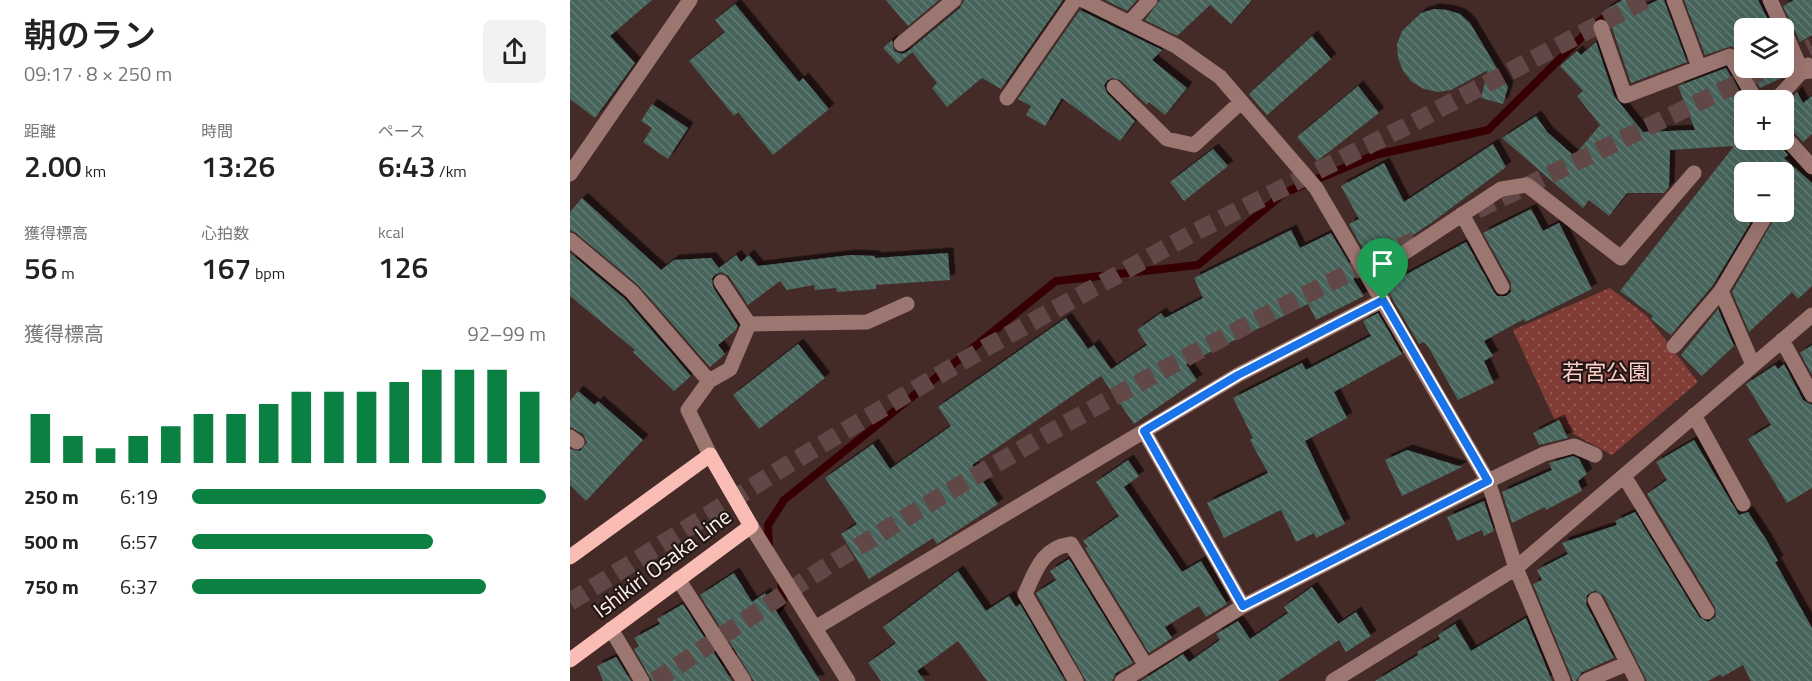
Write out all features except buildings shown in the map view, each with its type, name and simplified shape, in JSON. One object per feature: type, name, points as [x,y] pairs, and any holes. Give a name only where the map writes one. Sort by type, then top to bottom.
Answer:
[{"type":"main road","name":"Ishikiri Osaka Line","points":[[570,660],[751,526],[710,455]]},
{"type":"main road","points":[[570,556],[710,455]]},
{"type":"street","points":[[570,174],[690,0]]},
{"type":"street","points":[[901,44],[954,0]]},
{"type":"street","points":[[1007,98],[1075,0]]},
{"type":"street","points":[[1083,0],[1176,46],[1220,76],[1316,188],[1488,481],[1516,568],[1563,681]]},
{"type":"street","points":[[1129,23],[1150,0]]},
{"type":"street","points":[[1674,0],[1699,67]]},
{"type":"street","points":[[1770,0],[1778,18]]},
{"type":"street","points":[[1601,27],[1625,96],[1730,56],[1750,90]]},
{"type":"street","points":[[1786,90],[1809,68],[1794,46]]},
{"type":"street","points":[[1114,87],[1167,139],[1194,145],[1241,102]]},
{"type":"street","points":[[1794,147],[1812,167]]},
{"type":"street","points":[[1369,276],[1501,189],[1527,185],[1621,258],[1694,173]]},
{"type":"street","points":[[1462,214],[1503,287]]},
{"type":"street","points":[[1674,346],[1722,291],[1762,222]]},
{"type":"street","points":[[570,240],[632,292],[709,381]]},
{"type":"street","points":[[721,282],[749,324]]},
{"type":"street","points":[[1722,291],[1753,365]]},
{"type":"street","points":[[814,628],[1238,375],[1383,300]]},
{"type":"street","points":[[749,324],[867,322],[907,304]]},
{"type":"street","points":[[1333,681],[1516,568],[1812,315]]},
{"type":"street","points":[[710,455],[688,410],[709,381],[730,369],[749,324]]},
{"type":"street","points":[[1782,340],[1812,395]]},
{"type":"street","points":[[1694,415],[1743,504]]},
{"type":"street","points":[[1144,431],[1243,606]]},
{"type":"street","points":[[1122,681],[1243,606],[1544,454],[1574,446],[1595,455]]},
{"type":"street","points":[[1624,476],[1707,612]]},
{"type":"street","points":[[751,526],[848,681]]},
{"type":"street","points":[[1076,681],[1025,594],[1040,563],[1056,546],[1071,544],[1146,666]]},
{"type":"street","points":[[678,579],[744,681]]},
{"type":"street","points":[[1595,600],[1637,681]]},
{"type":"street","points":[[611,630],[642,681]]},
{"type":"street","points":[[1586,681],[1628,663]]},
{"type":"green space","name":"若宮公園","points":[[1610,288],[1647,316],[1698,382],[1612,455],[1557,425],[1513,330]]},
{"type":"waterway","points":[[769,549],[768,525],[784,500],[1056,281],[1198,265],[1284,193],[1375,155],[1488,130],[1590,29],[1627,0]]},
{"type":"waterway","points":[[771,617],[783,603],[781,580]]},
{"type":"waterway","points":[[696,681],[743,645]]},
{"type":"tunnel","points":[[570,602],[792,462],[985,348],[1193,233],[1405,127],[1645,0]]},
{"type":"tunnel","points":[[1794,56],[1812,47]]},
{"type":"tunnel","points":[[1477,210],[1748,78]]},
{"type":"tunnel","points":[[655,681],[837,560],[998,463],[1204,348],[1415,240]]},
{"type":"route","points":[[1383,300],[1488,481],[1243,606],[1144,431],[1238,375],[1383,300]]}]
